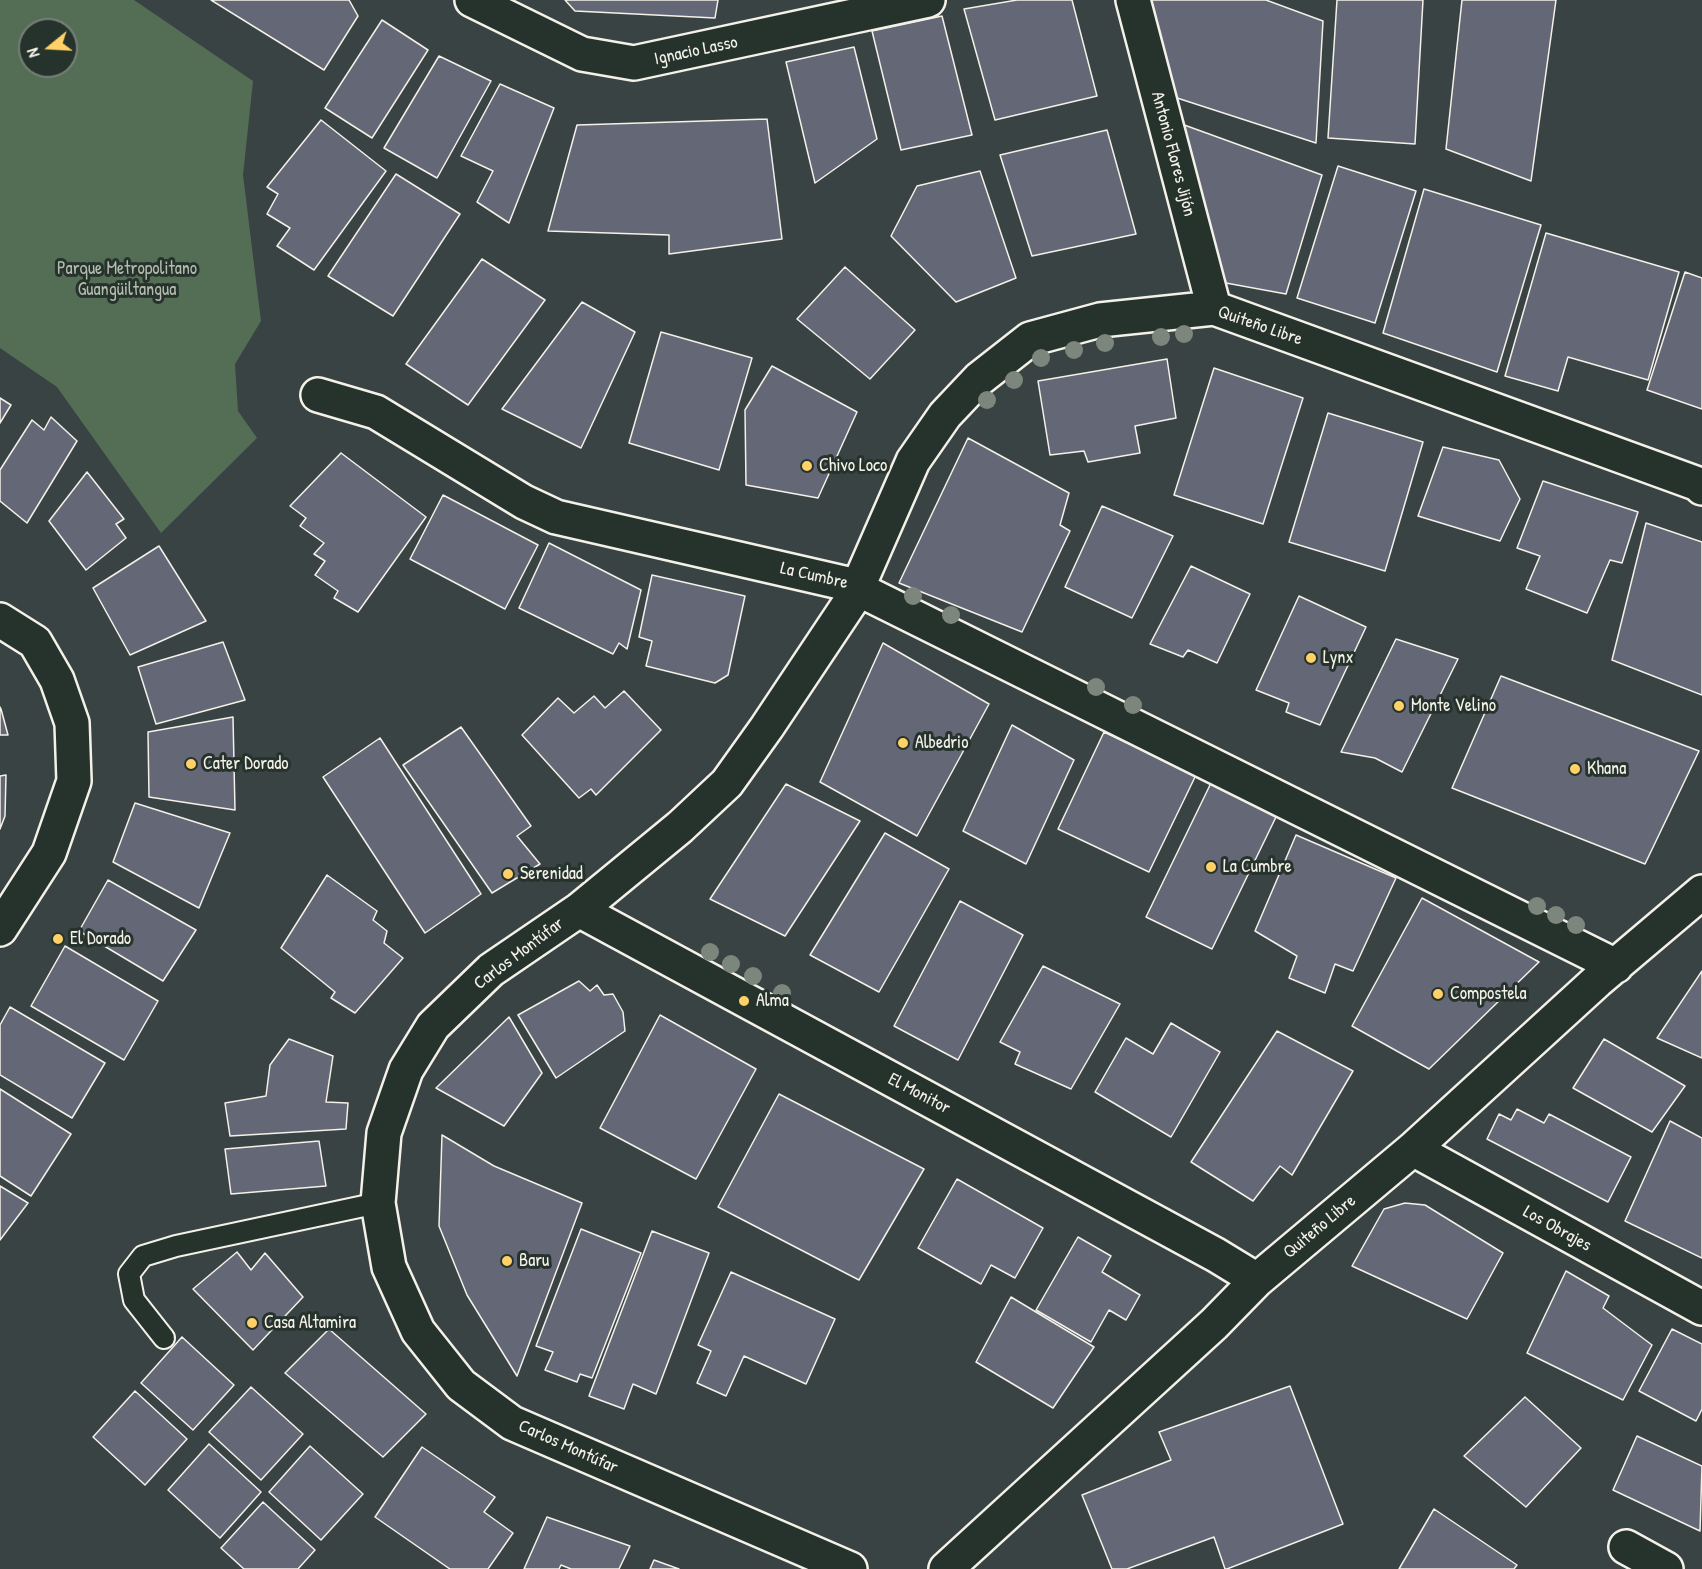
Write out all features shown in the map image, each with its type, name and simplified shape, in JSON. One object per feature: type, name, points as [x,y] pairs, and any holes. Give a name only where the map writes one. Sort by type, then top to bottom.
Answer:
[{"type":"street","name":"Ignacio Lasso","points":[[472,0],[582,54],[634,63],[928,0]]},
{"type":"street","name":"Antonio Flores Jijón","points":[[1133,0],[1214,308]]},
{"type":"street","name":"Quiteño Libre","points":[[857,586],[914,461],[945,415],[979,379],[1030,339],[1100,320],[1214,308],[1698,484],[1702,488]]},
{"type":"street","name":"La Cumbre","points":[[318,395],[376,412],[524,502],[556,517],[857,586],[866,593],[1616,966]]},
{"type":"street","name":"Carlos Montúfar","points":[[850,1569],[512,1424],[461,1385],[417,1330],[389,1267],[378,1203],[384,1133],[406,1070],[434,1026],[491,970],[579,910],[680,827],[727,783],[853,598],[857,586]]},
{"type":"street","points":[[0,620],[34,642],[57,680],[72,723],[74,781],[49,853],[0,929]]},
{"type":"street","name":"Quiteño Libre","points":[[946,1569],[1214,1324],[1257,1280],[1413,1149],[1616,966],[1702,892]]},
{"type":"street","name":"El Monitor","points":[[579,910],[1216,1255],[1257,1280]]},
{"type":"street","name":"Los Obrajes","points":[[1413,1149],[1702,1308]]},
{"type":"street","points":[[1626,1547],[1666,1569]]},
{"type":"lane","points":[[164,1338],[134,1300],[129,1274],[142,1256],[176,1246],[378,1203]]},
{"type":"green space","name":"Parque Metropolitano Guangüiltangua","points":[[0,0],[134,0],[253,81],[243,175],[261,321],[235,364],[238,411],[257,438],[161,533],[57,387],[0,348]]},
{"type":"building","points":[[211,0],[349,0],[358,16],[324,70]]},
{"type":"building","points":[[565,0],[718,0],[715,18],[575,11]]},
{"type":"building","points":[[1017,0],[1072,0],[1097,96],[995,120],[964,9]]},
{"type":"building","points":[[1144,0],[1266,0],[1323,21],[1316,143],[1174,97]]},
{"type":"building","points":[[1337,0],[1423,0],[1415,144],[1328,138]]},
{"type":"building","points":[[1462,0],[1556,0],[1531,181],[1446,149]]},
{"type":"building","points":[[942,16],[972,135],[901,150],[872,31]]},
{"type":"building","points":[[382,20],[428,50],[372,138],[325,108]]},
{"type":"building","points":[[854,47],[877,139],[815,183],[786,62]]},
{"type":"building","points":[[439,56],[491,81],[437,178],[384,148]]},
{"type":"building","points":[[500,84],[554,108],[509,223],[477,202],[493,171],[461,156]]},
{"type":"building","points":[[767,119],[782,239],[669,254],[669,235],[548,231],[577,125]]},
{"type":"building","points":[[321,120],[386,171],[314,270],[277,246],[290,228],[267,214],[278,194],[267,187]]},
{"type":"building","points":[[1176,122],[1322,175],[1286,294],[1215,281]]},
{"type":"building","points":[[1107,130],[1136,234],[1032,256],[1000,155]]},
{"type":"building","points":[[1338,166],[1416,191],[1375,323],[1297,298]]},
{"type":"building","points":[[980,171],[1016,278],[956,302],[891,236],[917,186]]},
{"type":"building","points":[[396,174],[460,214],[393,316],[328,276]]},
{"type":"building","points":[[1424,189],[1541,225],[1497,372],[1383,333]]},
{"type":"building","points":[[1546,233],[1679,272],[1648,380],[1568,357],[1558,391],[1505,376]]},
{"type":"building","points":[[482,259],[545,300],[468,405],[406,364]]},
{"type":"building","points":[[845,267],[915,330],[870,379],[797,319]]},
{"type":"building","points":[[1685,272],[1702,278],[1702,409],[1647,390]]},
{"type":"building","points":[[582,302],[635,332],[581,448],[502,409]]},
{"type":"building","points":[[661,332],[752,358],[719,470],[629,443]]},
{"type":"building","points":[[1167,359],[1176,418],[1135,426],[1140,453],[1088,462],[1084,451],[1050,455],[1038,381]]},
{"type":"building","points":[[772,366],[857,412],[818,498],[746,485],[745,410]]},
{"type":"building","points":[[1214,368],[1303,398],[1263,524],[1174,495]]},
{"type":"building","points":[[0,398],[11,405],[0,423]]},
{"type":"building","points":[[1328,413],[1423,442],[1385,571],[1289,542]]},
{"type":"building","points":[[51,417],[77,441],[27,523],[0,501],[0,470],[32,420],[44,430]]},
{"type":"building","points":[[968,438],[1069,493],[1060,525],[1070,531],[1022,632],[899,583]]},
{"type":"building","points":[[1443,447],[1499,460],[1520,499],[1500,541],[1418,516]]},
{"type":"building","points":[[341,453],[426,517],[358,612],[334,598],[338,591],[315,575],[325,561],[314,554],[324,543],[300,526],[306,518],[290,506]]},
{"type":"building","points":[[87,472],[124,519],[116,524],[126,538],[86,570],[49,521]]},
{"type":"building","points":[[1543,481],[1638,512],[1622,563],[1610,560],[1587,613],[1526,589],[1540,556],[1517,548]]},
{"type":"building","points":[[443,495],[538,545],[505,609],[410,559]]},
{"type":"building","points":[[1102,506],[1173,536],[1132,618],[1065,587]]},
{"type":"building","points":[[1646,523],[1702,542],[1702,695],[1612,660]]},
{"type":"building","points":[[549,543],[641,590],[627,649],[619,643],[613,654],[519,608]]},
{"type":"building","points":[[159,546],[206,621],[130,655],[93,588]]},
{"type":"building","points":[[1191,566],[1250,594],[1217,663],[1188,650],[1183,657],[1150,644]]},
{"type":"building","points":[[652,575],[745,596],[728,675],[715,683],[646,666],[652,641],[639,637]]},
{"type":"building","name":"Lynx","points":[[1299,596],[1366,627],[1320,725],[1286,712],[1289,703],[1256,690]]},
{"type":"building","name":"Monte Velino","points":[[1396,639],[1458,659],[1402,772],[1375,758],[1341,752]]},
{"type":"building","points":[[223,642],[245,700],[156,724],[138,667]]},
{"type":"building","name":"Albedrio","points":[[883,643],[989,704],[917,836],[820,782]]},
{"type":"building","name":"Khana","points":[[1501,676],[1699,751],[1645,864],[1452,788]]},
{"type":"building","points":[[624,691],[661,730],[596,795],[591,789],[579,798],[522,735],[558,698],[574,713],[594,696],[605,708]]},
{"type":"building","points":[[0,707],[1,709],[8,735],[0,735]]},
{"type":"building","name":"Cater Dorado","points":[[233,717],[235,810],[149,797],[148,732]]},
{"type":"building","points":[[1012,725],[1074,760],[1026,864],[963,831]]},
{"type":"building","points":[[461,727],[531,826],[517,836],[540,864],[492,893],[403,765]]},
{"type":"building","points":[[1104,732],[1196,775],[1149,872],[1058,829]]},
{"type":"building","points":[[380,738],[481,894],[425,933],[323,777]]},
{"type":"building","points":[[6,775],[5,816],[0,829],[0,776]]},
{"type":"building","name":"La Cumbre","points":[[1211,783],[1276,817],[1212,949],[1146,917]]},
{"type":"building","points":[[786,784],[860,821],[785,936],[710,899]]},
{"type":"building","points":[[135,803],[230,833],[199,908],[113,862]]},
{"type":"building","points":[[885,833],[949,869],[879,992],[810,955]]},
{"type":"building","points":[[1296,835],[1396,878],[1353,971],[1335,964],[1325,993],[1289,978],[1297,956],[1255,931]]},
{"type":"building","points":[[327,875],[377,911],[373,920],[387,931],[384,943],[403,958],[355,1013],[331,998],[335,992],[281,948]]},
{"type":"building","points":[[108,880],[196,930],[163,981],[79,931]]},
{"type":"building","name":"Compostela","points":[[1422,898],[1539,962],[1429,1069],[1352,1026]]},
{"type":"building","points":[[960,901],[1023,935],[958,1060],[894,1026]]},
{"type":"building","points":[[65,946],[158,1001],[124,1060],[31,1006]]},
{"type":"building","points":[[1043,966],[1120,1004],[1071,1089],[1015,1064],[1020,1052],[1000,1042]]},
{"type":"building","points":[[1702,971],[1702,1058],[1657,1038]]},
{"type":"building","points":[[579,981],[590,991],[597,985],[604,995],[613,994],[623,1012],[625,1031],[556,1078],[518,1015]]},
{"type":"building","points":[[10,1007],[105,1063],[72,1118],[0,1075],[0,1025]]},
{"type":"building","points":[[660,1015],[756,1069],[696,1179],[600,1128]]},
{"type":"building","points":[[509,1017],[542,1073],[504,1126],[436,1088]]},
{"type":"building","points":[[1171,1023],[1220,1052],[1171,1137],[1095,1092],[1126,1038],[1153,1054]]},
{"type":"building","points":[[1277,1031],[1353,1071],[1292,1175],[1280,1166],[1253,1201],[1191,1162]]},
{"type":"building","points":[[289,1039],[333,1056],[326,1102],[348,1103],[346,1129],[230,1136],[225,1103],[266,1096],[270,1065]]},
{"type":"building","points":[[1604,1039],[1685,1086],[1652,1132],[1573,1088]]},
{"type":"building","points":[[0,1089],[71,1134],[31,1196],[0,1176]]},
{"type":"building","points":[[779,1094],[924,1169],[859,1280],[718,1207]]},
{"type":"building","points":[[1517,1109],[1544,1123],[1549,1114],[1631,1157],[1608,1202],[1487,1139],[1499,1114],[1511,1120]]},
{"type":"building","points":[[1670,1121],[1702,1138],[1702,1258],[1625,1221]]},
{"type":"building","name":"Baru","points":[[442,1135],[494,1166],[582,1203],[517,1376],[467,1295],[439,1226]]},
{"type":"building","points":[[319,1141],[326,1186],[231,1194],[225,1149]]},
{"type":"building","points":[[957,1179],[1043,1228],[1015,1278],[991,1265],[981,1284],[918,1248]]},
{"type":"building","points":[[0,1186],[28,1203],[0,1240]]},
{"type":"building","points":[[1405,1203],[1425,1205],[1503,1253],[1467,1319],[1352,1266],[1384,1209]]},
{"type":"building","points":[[581,1229],[641,1253],[592,1378],[580,1374],[577,1382],[545,1370],[553,1352],[536,1346]]},
{"type":"building","points":[[652,1231],[709,1253],[656,1394],[633,1384],[624,1409],[589,1396]]},
{"type":"building","points":[[1078,1237],[1111,1256],[1102,1272],[1140,1295],[1126,1320],[1109,1310],[1091,1342],[1036,1310]]},
{"type":"building","name":"Casa Altamira","points":[[237,1252],[251,1270],[265,1253],[303,1297],[253,1350],[193,1289]]},
{"type":"building","points":[[1566,1271],[1609,1296],[1603,1308],[1652,1345],[1623,1400],[1527,1353]]},
{"type":"building","points":[[731,1272],[835,1319],[806,1384],[744,1356],[726,1396],[697,1383],[711,1351],[698,1345]]},
{"type":"building","points":[[1011,1297],[1094,1347],[1053,1408],[976,1362]]},
{"type":"building","points":[[329,1329],[426,1414],[383,1457],[285,1373]]},
{"type":"building","points":[[1672,1329],[1702,1344],[1702,1409],[1696,1421],[1639,1391]]},
{"type":"building","points":[[182,1337],[234,1385],[193,1430],[141,1383]]},
{"type":"building","points":[[1290,1386],[1343,1524],[1227,1569],[1225,1569],[1214,1537],[1127,1569],[1112,1569],[1082,1495],[1171,1460],[1159,1432]]},
{"type":"building","points":[[251,1387],[303,1434],[261,1480],[209,1432]]},
{"type":"building","points":[[135,1391],[187,1439],[145,1485],[93,1437]]},
{"type":"building","points":[[1525,1397],[1581,1448],[1526,1507],[1464,1456]]},
{"type":"building","points":[[1637,1436],[1702,1466],[1700,1531],[1613,1490]]},
{"type":"building","points":[[209,1444],[261,1492],[220,1538],[168,1490]]},
{"type":"building","points":[[310,1446],[363,1494],[321,1540],[269,1492]]},
{"type":"building","points":[[422,1447],[495,1497],[484,1512],[513,1533],[488,1569],[450,1569],[375,1517]]},
{"type":"building","points":[[263,1502],[315,1550],[298,1569],[244,1569],[221,1548]]},
{"type":"building","points":[[1434,1509],[1517,1565],[1514,1569],[1399,1569]]},
{"type":"building","points":[[547,1517],[630,1546],[619,1569],[571,1569],[561,1565],[559,1569],[524,1569]]},
{"type":"building","points":[[654,1560],[679,1569],[650,1569]]},
{"type":"place","name":"Chivo Loco","points":[[807,466]]},
{"type":"place","name":"Lynx","points":[[1311,658]]},
{"type":"place","name":"Monte Velino","points":[[1399,706]]},
{"type":"place","name":"Albedrio","points":[[903,743]]},
{"type":"place","name":"Cater Dorado","points":[[191,764]]},
{"type":"place","name":"Khana","points":[[1575,769]]},
{"type":"place","name":"La Cumbre","points":[[1211,867]]},
{"type":"place","name":"Serenidad","points":[[508,874]]},
{"type":"place","name":"El Dorado","points":[[58,939]]},
{"type":"place","name":"Compostela","points":[[1438,994]]},
{"type":"place","name":"Alma","points":[[744,1001]]},
{"type":"place","name":"Baru","points":[[507,1261]]},
{"type":"place","name":"Casa Altamira","points":[[252,1323]]}]
